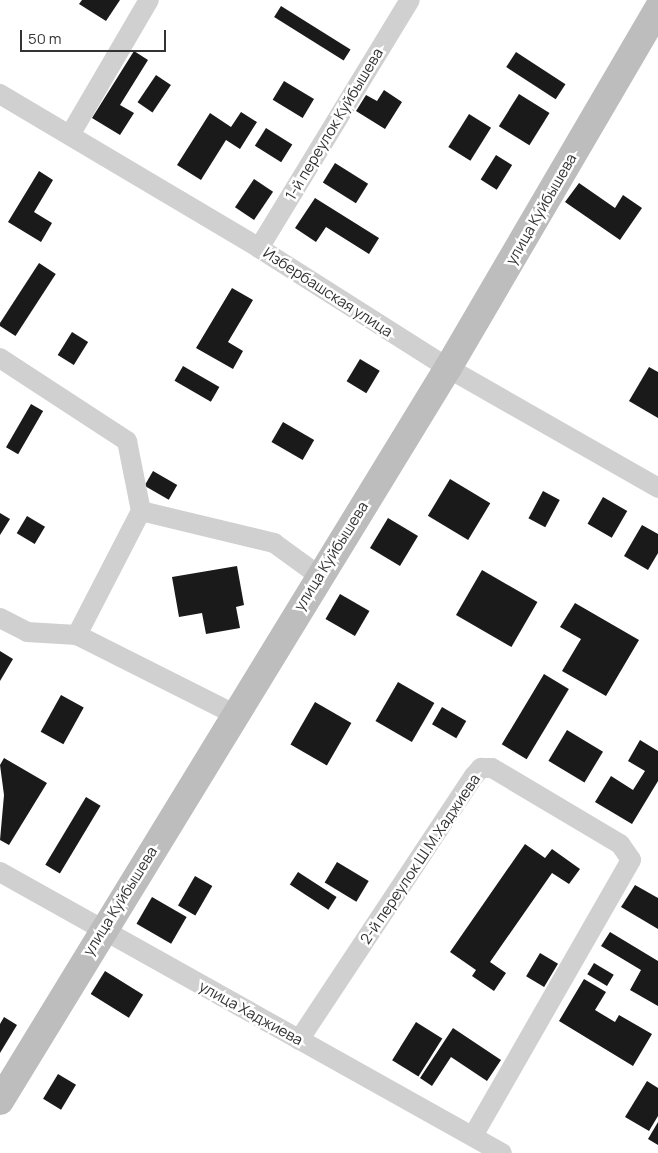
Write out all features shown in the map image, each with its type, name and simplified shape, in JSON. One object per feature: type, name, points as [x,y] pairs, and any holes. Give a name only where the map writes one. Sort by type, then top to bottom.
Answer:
[{"type":"street","points":[[70,135],[149,0]]},
{"type":"street","name":"1-й переулок Куйбышева","points":[[259,248],[410,0]]},
{"type":"street","name":"улица Куйбышева","points":[[0,1101],[102,929],[236,715],[318,575],[448,368],[658,8]]},
{"type":"street","name":"Избербашская улица","points":[[0,94],[259,248],[448,368],[658,488]]},
{"type":"street","points":[[0,358],[127,441],[141,511],[77,635]]},
{"type":"street","points":[[141,511],[274,543],[318,575]]},
{"type":"street","points":[[0,618],[27,632],[77,635],[236,715]]},
{"type":"street","name":"2-й переулок Ш.М.Хаджиева","points":[[299,1040],[474,776],[482,768],[492,768],[620,844],[631,860],[473,1136]]},
{"type":"street","name":"улица Хаджиева","points":[[0,872],[502,1153]]},
{"type":"building","points":[[82,0],[120,0],[106,21],[79,4]]},
{"type":"building","points":[[281,6],[351,49],[344,60],[274,17]]},
{"type":"building","points":[[134,51],[148,60],[120,105],[134,113],[120,135],[92,118]]},
{"type":"building","points":[[516,52],[565,84],[556,99],[506,67]]},
{"type":"building","points":[[156,75],[171,85],[152,112],[138,102]]},
{"type":"building","points":[[284,81],[314,99],[303,118],[273,100]]},
{"type":"building","points":[[384,90],[402,102],[385,129],[356,111],[366,95],[377,101]]},
{"type":"building","points":[[519,94],[550,113],[529,145],[499,126]]},
{"type":"building","points":[[241,112],[257,122],[240,149],[226,140],[201,180],[177,165],[210,113],[231,127]]},
{"type":"building","points":[[469,114],[491,128],[470,161],[448,147]]},
{"type":"building","points":[[266,128],[292,144],[281,162],[255,146]]},
{"type":"building","points":[[496,155],[512,165],[497,190],[481,180]]},
{"type":"building","points":[[335,163],[368,184],[356,203],[323,183]]},
{"type":"building","points":[[39,171],[53,180],[34,212],[52,223],[41,242],[8,222]]},
{"type":"building","points":[[254,179],[273,192],[254,220],[235,207]]},
{"type":"building","points":[[579,183],[615,208],[623,195],[642,208],[620,240],[565,202]]},
{"type":"building","points":[[315,198],[379,238],[369,254],[326,227],[316,242],[295,228]]},
{"type":"building","points":[[39,263],[56,274],[15,336],[0,326],[0,323]]},
{"type":"building","points":[[232,288],[253,300],[228,342],[243,351],[233,369],[196,348]]},
{"type":"building","points":[[72,332],[88,342],[74,365],[58,355]]},
{"type":"building","points":[[360,359],[380,371],[366,393],[347,381]]},
{"type":"building","points":[[183,366],[219,387],[211,402],[174,381]]},
{"type":"building","points":[[649,367],[658,372],[658,418],[629,401]]},
{"type":"building","points":[[31,404],[43,411],[18,454],[6,447]]},
{"type":"building","points":[[283,422],[314,440],[303,460],[272,442]]},
{"type":"building","points":[[153,471],[177,485],[169,500],[144,486]]},
{"type":"building","points":[[450,479],[490,503],[468,540],[428,516]]},
{"type":"building","points":[[543,491],[560,500],[545,527],[528,518]]},
{"type":"building","points":[[603,497],[627,511],[612,538],[588,524]]},
{"type":"building","points":[[0,513],[10,519],[0,535]]},
{"type":"building","points":[[27,516],[45,527],[35,544],[17,533]]},
{"type":"building","points":[[388,518],[418,536],[400,566],[370,548]]},
{"type":"building","points":[[642,525],[658,534],[658,553],[648,570],[624,556]]},
{"type":"building","points":[[237,566],[244,605],[236,607],[240,628],[206,634],[202,613],[179,617],[172,577]]},
{"type":"building","points":[[482,570],[537,602],[511,647],[456,615]]},
{"type":"building","points":[[340,594],[369,611],[355,636],[326,619]]},
{"type":"building","points":[[575,603],[639,640],[606,696],[562,671],[581,639],[560,627]]},
{"type":"building","points":[[0,651],[13,659],[0,681]]},
{"type":"building","points":[[544,674],[569,689],[527,759],[502,744]]},
{"type":"building","points":[[398,682],[434,703],[412,742],[376,721]]},
{"type":"building","points":[[61,695],[84,708],[63,744],[41,732]]},
{"type":"building","points":[[315,702],[351,723],[327,765],[290,744]]},
{"type":"building","points":[[442,707],[466,721],[456,738],[432,724]]},
{"type":"building","points":[[567,730],[603,752],[584,782],[548,761]]},
{"type":"building","points":[[640,740],[658,751],[658,781],[632,824],[595,802],[611,776],[633,790],[645,771],[628,761]]},
{"type":"building","points":[[4,758],[47,783],[9,845],[0,840],[4,795],[0,765]]},
{"type":"building","points":[[86,797],[101,806],[60,873],[45,865]]},
{"type":"building","points":[[525,844],[545,858],[552,849],[580,869],[569,884],[552,873],[490,962],[506,973],[494,991],[472,976],[476,970],[450,952]]},
{"type":"building","points":[[337,862],[369,881],[356,902],[325,883]]},
{"type":"building","points":[[298,872],[337,897],[328,910],[290,885]]},
{"type":"building","points":[[195,876],[212,886],[195,915],[178,905]]},
{"type":"building","points":[[635,885],[658,898],[658,929],[621,907]]},
{"type":"building","points":[[152,897],[187,917],[171,944],[136,924]]},
{"type":"building","points":[[610,932],[658,961],[658,1006],[630,990],[641,970],[601,946]]},
{"type":"building","points":[[540,953],[558,964],[544,987],[526,976]]},
{"type":"building","points":[[594,963],[614,975],[607,986],[587,974]]},
{"type":"building","points":[[105,971],[143,995],[129,1018],[91,994]]},
{"type":"building","points":[[584,979],[606,992],[595,1010],[615,1022],[619,1015],[652,1034],[633,1066],[559,1021]]},
{"type":"building","points":[[4,1017],[17,1025],[0,1053],[0,1024]]},
{"type":"building","points":[[416,1022],[442,1038],[418,1077],[392,1060]]},
{"type":"building","points":[[453,1028],[501,1060],[487,1081],[451,1057],[432,1086],[420,1078]]},
{"type":"building","points":[[58,1074],[76,1085],[61,1110],[43,1099]]},
{"type":"building","points":[[647,1081],[658,1088],[658,1116],[649,1131],[625,1117]]},
{"type":"building","points":[[658,1122],[658,1145],[648,1139]]}]
